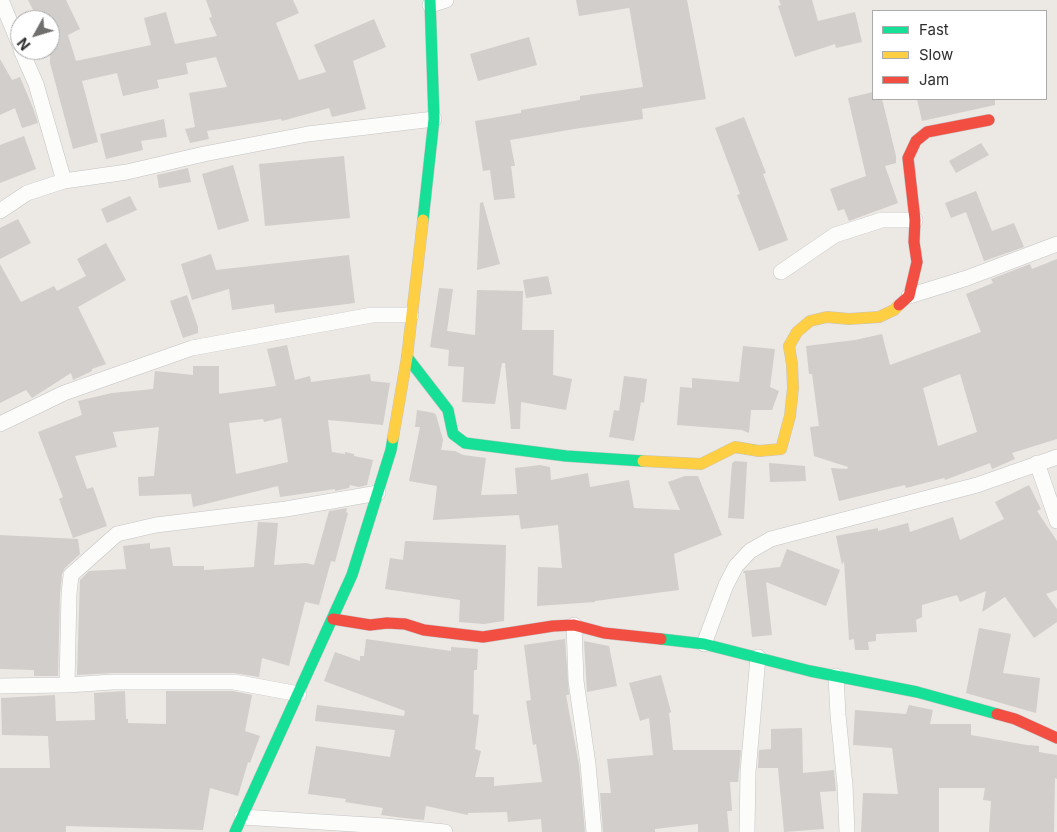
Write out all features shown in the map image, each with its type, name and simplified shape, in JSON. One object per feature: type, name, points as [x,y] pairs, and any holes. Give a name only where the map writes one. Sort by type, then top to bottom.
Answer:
[{"type":"street","points":[[1,0],[10,22]]},
{"type":"street","points":[[235,832],[352,575],[390,450],[407,357],[434,119],[430,3],[446,0]]},
{"type":"street","points":[[26,60],[36,84],[64,181]]},
{"type":"street","points":[[0,211],[27,193],[64,181],[127,172],[204,154],[308,134],[434,119]]},
{"type":"street","points":[[909,296],[917,262],[914,242],[915,220],[908,158],[916,141],[927,132],[989,120]]},
{"type":"street","points":[[781,272],[835,235],[882,220],[915,220]]},
{"type":"street","points":[[407,357],[448,410],[453,434],[464,444],[566,456],[701,464],[735,448],[758,451],[781,449],[790,416],[793,388],[789,346],[797,332],[810,322],[827,317],[849,319],[879,316],[894,310],[909,296],[967,278],[1057,244]]},
{"type":"street","points":[[0,424],[64,393],[192,348],[372,314],[411,315]]},
{"type":"street","points":[[704,644],[726,585],[736,566],[750,551],[772,539],[796,531],[977,485],[1057,457]]},
{"type":"street","points":[[1037,463],[1057,522]]},
{"type":"street","points":[[67,685],[68,594],[71,575],[117,534],[156,525],[286,509],[378,493]]},
{"type":"street","points":[[333,618],[370,625],[387,623],[405,624],[424,630],[484,637],[553,626],[574,625],[604,633],[704,644],[810,671],[916,692],[1016,719],[1054,733]]},
{"type":"street","points":[[574,625],[576,681],[588,764],[594,832]]},
{"type":"street","points":[[747,832],[748,772],[758,657]]},
{"type":"street","points":[[836,676],[847,832]]},
{"type":"street","points":[[0,686],[113,682],[234,682],[299,694]]},
{"type":"street","points":[[242,816],[445,832]]},
{"type":"building","points":[[28,0],[66,0],[80,29],[68,35],[76,61],[151,45],[144,18],[166,12],[175,44],[217,36],[209,18],[212,17],[206,0],[293,0],[299,13],[276,23],[299,80],[326,72],[314,45],[374,19],[386,47],[353,61],[366,109],[332,117],[329,108],[282,121],[281,119],[207,131],[209,139],[190,143],[185,129],[195,127],[189,93],[227,87],[216,57],[186,63],[188,74],[157,80],[159,88],[123,96],[117,73],[82,81],[98,142],[73,149],[50,63],[50,60],[60,60],[60,10],[33,10]]},
{"type":"building","points":[[576,0],[687,0],[706,99],[642,109],[643,119],[510,140],[515,166],[511,166],[515,198],[494,200],[490,170],[483,171],[475,121],[521,113],[521,110],[580,100],[580,96],[643,87],[629,6],[629,8],[579,16]]},
{"type":"building","points":[[779,0],[812,0],[818,21],[855,12],[862,42],[836,48],[835,44],[795,57],[778,6],[781,5]]},
{"type":"building","points":[[529,37],[537,65],[478,81],[470,54]]},
{"type":"building","points":[[0,59],[12,80],[20,77],[38,123],[22,128],[15,108],[0,115]]},
{"type":"building","points":[[872,92],[872,100],[882,100],[896,156],[896,163],[885,166],[898,203],[849,221],[844,209],[838,211],[830,189],[866,176],[848,98]]},
{"type":"building","points":[[917,100],[995,100],[995,105],[922,121]]},
{"type":"building","points":[[744,117],[766,173],[763,174],[788,240],[759,251],[737,195],[740,194],[715,128]]},
{"type":"building","points":[[164,119],[167,137],[141,141],[143,150],[106,159],[100,134]]},
{"type":"building","points":[[24,136],[36,169],[0,183],[0,145]]},
{"type":"building","points":[[981,143],[989,155],[956,173],[949,161]]},
{"type":"building","points":[[344,156],[350,218],[265,226],[259,164]]},
{"type":"building","points":[[233,165],[249,221],[218,230],[202,174]]},
{"type":"building","points":[[188,168],[191,182],[159,188],[157,175]]},
{"type":"building","points":[[976,191],[992,231],[1014,223],[1024,247],[984,261],[966,212],[951,218],[945,203]]},
{"type":"building","points":[[130,196],[137,210],[107,223],[101,209]]},
{"type":"building","points":[[483,202],[500,264],[477,270],[480,203]]},
{"type":"building","points":[[18,219],[31,243],[0,259],[0,228]]},
{"type":"building","points":[[106,243],[126,280],[78,307],[106,364],[92,369],[92,371],[73,380],[71,373],[32,398],[26,390],[0,403],[0,264],[21,302],[54,286],[57,291],[86,276],[77,259]]},
{"type":"building","points":[[211,254],[216,270],[349,255],[355,303],[275,313],[274,304],[232,310],[229,289],[192,300],[181,264]]},
{"type":"building","points":[[1057,259],[1057,439],[1012,453],[1015,459],[992,469],[990,463],[945,480],[944,478],[906,488],[905,485],[839,501],[831,468],[847,469],[848,467],[814,456],[810,427],[819,426],[812,374],[809,374],[806,346],[855,340],[882,334],[890,365],[981,332],[966,294],[993,283],[991,279],[1030,264],[1032,269]],"holes":[[[960,374],[977,432],[938,446],[923,388]]]},
{"type":"building","points":[[548,276],[552,294],[526,298],[523,280]]},
{"type":"building","points":[[439,288],[453,289],[447,331],[475,335],[477,290],[523,291],[522,330],[554,330],[553,375],[572,379],[566,410],[521,402],[520,429],[511,429],[505,363],[502,363],[495,404],[462,402],[464,367],[448,366],[449,350],[430,347]]},
{"type":"building","points":[[187,295],[198,327],[198,333],[183,338],[170,301]]},
{"type":"building","points":[[287,345],[295,380],[310,376],[311,382],[370,374],[371,381],[390,383],[383,425],[328,420],[332,452],[345,454],[345,452],[373,460],[367,485],[359,487],[350,485],[349,488],[335,491],[335,489],[280,497],[278,486],[193,507],[191,494],[139,496],[138,477],[154,476],[159,427],[113,432],[117,447],[75,456],[87,489],[93,487],[107,526],[73,538],[59,499],[63,497],[38,432],[82,415],[78,401],[112,393],[153,389],[155,371],[193,375],[193,366],[219,366],[219,394],[276,386],[267,349]],"holes":[[[281,418],[288,462],[236,474],[229,423],[263,419],[264,422]]]},
{"type":"building","points":[[743,346],[775,349],[770,387],[779,391],[772,410],[751,410],[749,433],[742,430],[677,425],[680,387],[692,388],[692,378],[739,382]]},
{"type":"building","points":[[624,376],[647,379],[644,403],[641,402],[634,441],[609,437],[614,410],[619,411]]},
{"type":"building","points":[[417,410],[436,415],[443,440],[441,450],[486,458],[481,495],[517,494],[515,468],[540,465],[550,467],[551,480],[588,473],[590,487],[629,480],[634,508],[680,510],[668,482],[685,476],[698,476],[722,535],[674,554],[679,590],[595,602],[537,606],[538,567],[562,568],[558,525],[521,529],[519,515],[433,520],[437,486],[409,481],[420,427],[415,427]]},
{"type":"building","points":[[735,461],[747,462],[744,519],[728,518],[732,463]]},
{"type":"building","points":[[769,463],[805,466],[806,481],[770,482]]},
{"type":"building","points":[[1029,485],[1041,509],[1037,511],[1057,541],[1057,590],[1046,594],[1057,609],[1057,622],[1034,638],[1005,597],[982,612],[986,591],[960,602],[957,595],[922,605],[922,617],[916,620],[917,632],[876,634],[876,641],[868,642],[869,650],[855,650],[854,639],[849,640],[844,561],[842,565],[836,536],[878,528],[878,531],[908,523],[910,532],[953,517],[960,540],[1004,519],[995,502]]},
{"type":"building","points":[[347,508],[346,512],[348,513],[335,562],[331,561],[319,605],[305,602],[289,666],[262,658],[259,677],[234,673],[113,673],[77,675],[80,580],[89,571],[126,569],[123,546],[150,543],[150,549],[170,547],[173,566],[204,566],[204,570],[254,567],[258,522],[278,523],[274,565],[306,563],[314,565],[329,511]]},
{"type":"building","points":[[0,535],[78,539],[80,554],[65,568],[62,574],[58,676],[34,676],[34,670],[0,669]]},
{"type":"building","points":[[405,541],[506,545],[504,621],[484,624],[459,622],[460,600],[385,589],[390,558],[403,560]]},
{"type":"building","points":[[787,549],[840,570],[826,606],[766,582],[772,635],[752,637],[745,573],[743,573],[744,571],[780,567]]},
{"type":"building","points":[[979,628],[1011,634],[1003,673],[1040,678],[1036,713],[966,693]]},
{"type":"building","points":[[366,639],[451,651],[451,647],[478,649],[477,670],[474,670],[473,714],[479,715],[475,749],[481,751],[475,777],[494,777],[494,786],[542,782],[536,744],[533,745],[526,701],[531,700],[524,645],[565,639],[569,695],[566,695],[579,765],[585,832],[542,832],[541,819],[508,822],[507,812],[468,813],[468,815],[426,806],[424,820],[381,815],[383,808],[345,802],[346,799],[308,794],[316,746],[390,757],[395,730],[315,721],[317,705],[404,716],[405,711],[324,681],[335,652],[360,661],[360,656],[364,656]]},
{"type":"building","points":[[584,641],[609,646],[617,686],[587,692]]},
{"type":"building","points":[[661,675],[671,712],[669,713],[673,750],[741,750],[738,782],[730,782],[732,811],[727,811],[729,832],[698,832],[698,824],[655,829],[655,832],[603,832],[600,793],[611,793],[607,759],[653,755],[649,718],[640,721],[629,683]]},
{"type":"building","points":[[125,691],[126,719],[128,719],[128,723],[166,724],[166,691],[233,691],[252,695],[245,731],[260,736],[250,763],[248,762],[238,796],[210,788],[203,830],[66,826],[66,832],[0,832],[0,768],[50,768],[48,736],[2,735],[1,698],[55,695],[56,721],[95,720],[94,693]]},
{"type":"building","points":[[909,705],[933,710],[930,724],[971,724],[971,735],[1039,746],[1039,752],[1057,755],[1054,832],[989,832],[991,801],[983,800],[985,788],[939,788],[939,832],[861,832],[863,793],[898,794],[892,748],[853,745],[855,710],[906,714]]},
{"type":"building","points":[[802,728],[803,773],[834,770],[836,791],[820,792],[824,829],[784,832],[778,768],[758,768],[759,750],[771,749],[771,729]]},
{"type":"traffic: fast","points":[[423,220],[434,119],[430,0]]},
{"type":"traffic: fast","points":[[407,357],[448,410],[453,434],[465,443],[566,456],[643,461]]},
{"type":"traffic: fast","points":[[235,832],[352,575],[391,450],[393,438]]},
{"type":"traffic: fast","points":[[661,639],[704,644],[810,671],[917,692],[997,714]]},
{"type":"traffic: slow","points":[[393,438],[407,357],[423,220]]},
{"type":"traffic: slow","points":[[643,461],[701,464],[735,447],[759,451],[781,449],[790,416],[793,388],[789,346],[797,332],[810,321],[827,317],[849,319],[879,317],[894,310],[899,305]]},
{"type":"traffic: jam","points":[[899,305],[909,296],[917,262],[914,242],[915,220],[908,158],[916,141],[927,132],[989,120]]},
{"type":"traffic: jam","points":[[333,619],[370,625],[387,623],[405,624],[424,630],[483,637],[553,626],[574,625],[604,633],[661,639]]},
{"type":"traffic: jam","points":[[997,714],[1015,719],[1057,738]]}]
